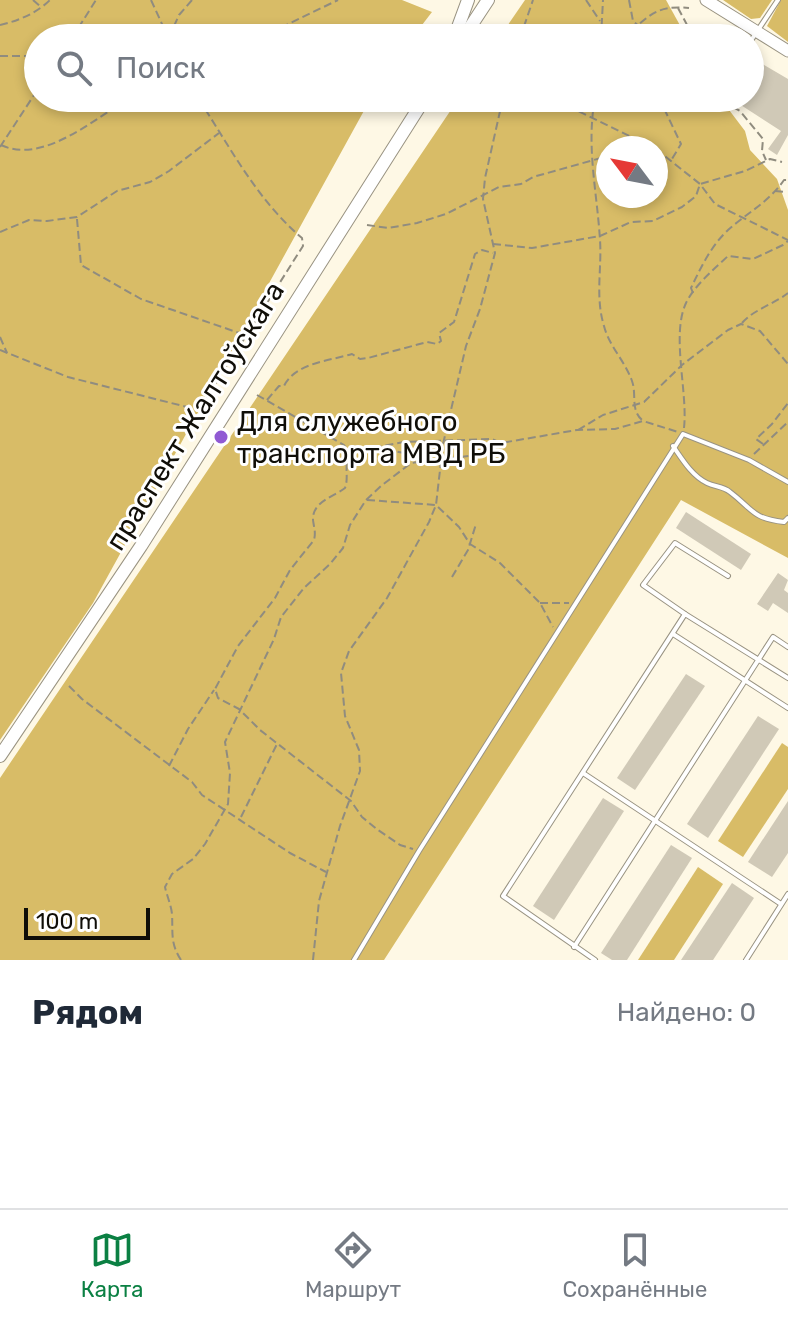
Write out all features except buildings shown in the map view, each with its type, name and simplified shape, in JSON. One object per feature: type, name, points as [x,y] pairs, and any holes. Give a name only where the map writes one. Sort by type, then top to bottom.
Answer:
[{"type":"main road","points":[[459,24],[468,0]]},
{"type":"main road","points":[[472,24],[488,0]]},
{"type":"main road","name":"праспект Жалтоўскага","points":[[0,756],[141,546],[416,112]]},
{"type":"street","points":[[706,0],[737,24]]},
{"type":"street","points":[[764,41],[788,51]]},
{"type":"lane","points":[[762,24],[778,0]]},
{"type":"lane","points":[[354,960],[574,603],[683,434],[749,460],[788,482]]},
{"type":"lane","points":[[673,446],[688,468],[706,483],[731,492],[754,514],[784,522],[788,518]]},
{"type":"lane","points":[[728,576],[675,543],[643,585],[788,678]]},
{"type":"lane","points":[[595,960],[503,896],[685,614]]},
{"type":"lane","points":[[673,634],[788,708]]},
{"type":"lane","points":[[574,947],[773,637],[788,647]]},
{"type":"lane","points":[[583,772],[781,904]]},
{"type":"lane","points":[[746,960],[788,894]]},
{"type":"path","points":[[33,0],[42,8]]},
{"type":"path","points":[[0,25],[42,8],[50,0]]},
{"type":"path","points":[[81,24],[96,0]]},
{"type":"path","points":[[151,0],[162,24]]},
{"type":"path","points":[[175,24],[192,0]]},
{"type":"path","points":[[288,24],[338,0]]},
{"type":"path","points":[[525,24],[533,0]]},
{"type":"path","points":[[586,0],[596,20],[601,22],[603,0]]},
{"type":"path","points":[[629,0],[633,21],[638,24],[669,6],[689,8]]},
{"type":"path","points":[[677,7],[686,24]]},
{"type":"path","points":[[0,56],[24,56]]},
{"type":"path","points":[[24,111],[1,146],[16,152],[40,148],[80,131],[109,112]]},
{"type":"path","points":[[0,350],[68,377],[199,410],[303,246],[302,238],[260,195],[207,112]]},
{"type":"path","points":[[313,960],[319,901],[340,826],[360,771],[359,750],[345,716],[341,673],[349,651],[387,598],[436,505],[440,460],[466,346],[495,253],[483,194],[500,112]]},
{"type":"path","points":[[582,112],[630,136]]},
{"type":"path","points":[[592,112],[589,132],[600,236],[598,281],[603,324],[633,382],[634,410],[643,421],[683,434],[686,414],[681,333],[686,303],[693,294],[728,256],[753,259],[788,240]]},
{"type":"path","points":[[666,112],[681,144],[672,160]]},
{"type":"path","points":[[741,112],[763,139],[762,151],[766,161]]},
{"type":"path","points":[[0,232],[29,220],[77,217],[117,191],[150,182],[169,171],[220,132]]},
{"type":"path","points":[[668,157],[700,184],[715,204],[788,240]]},
{"type":"path","points":[[700,184],[770,159],[782,162]]},
{"type":"path","points":[[367,225],[388,228],[417,223],[446,214],[499,187],[521,184],[533,177],[596,160]]},
{"type":"path","points":[[693,294],[691,288],[702,263],[724,233],[754,211],[784,180],[788,180]]},
{"type":"path","points":[[492,243],[532,248],[600,236],[631,222],[653,221],[682,207],[696,196],[700,184]]},
{"type":"path","points":[[775,191],[785,192]]},
{"type":"path","points":[[77,217],[81,265],[141,299],[246,336]]},
{"type":"path","points":[[266,400],[279,386],[284,386],[292,372],[302,368],[352,354],[360,359],[427,342],[437,344],[441,341],[439,333],[454,322],[475,254],[482,250],[495,253]]},
{"type":"path","points":[[577,430],[603,415],[644,402],[682,365],[728,330],[788,293]]},
{"type":"path","points":[[741,324],[760,331],[788,364]]},
{"type":"path","points":[[0,337],[8,354]]},
{"type":"path","points":[[257,395],[344,445],[349,452]]},
{"type":"path","points":[[763,444],[756,439],[788,403]]},
{"type":"path","points":[[181,960],[173,945],[170,931],[172,917],[165,887],[172,874],[193,859],[225,809],[230,773],[225,742],[274,639],[281,617],[343,548],[350,525],[366,500],[411,463],[486,454],[501,443],[577,430],[615,429],[643,421]]},
{"type":"path","points":[[749,460],[788,422]]},
{"type":"path","points":[[349,452],[404,442],[492,439],[501,443]]},
{"type":"path","points":[[373,447],[414,455],[425,462]]},
{"type":"path","points":[[169,766],[238,646],[314,540],[316,534],[312,516],[315,508],[345,488],[344,465],[349,452]]},
{"type":"path","points":[[366,500],[436,505],[447,512],[470,544],[500,563],[540,603],[556,632]]},
{"type":"path","points":[[452,577],[470,544],[476,524]]},
{"type":"path","points":[[540,603],[574,603]]},
{"type":"path","points":[[69,686],[192,782],[202,795],[268,839],[327,872]]},
{"type":"path","points":[[215,689],[218,698],[239,709],[260,730],[351,801],[362,817],[378,830],[400,845],[419,851]]},
{"type":"path","points":[[240,818],[277,742]]},
{"type":"shaded area","points":[[0,0],[402,0],[432,12],[423,24],[24,24],[24,112],[363,112],[93,603],[0,740]]},
{"type":"shaded area","points":[[525,0],[666,0],[679,24],[509,24]]},
{"type":"shaded area","points":[[723,0],[772,0],[760,18],[751,19]]},
{"type":"shaded area","points":[[781,0],[788,0],[788,42],[767,26]]},
{"type":"shaded area","points":[[450,112],[731,112],[745,131],[750,150],[777,179],[788,210],[788,558],[681,500],[384,960],[0,960],[0,778]]},
{"type":"shaded area","points":[[782,743],[788,747],[788,789],[743,857],[718,841]]},
{"type":"shaded area","points":[[698,867],[723,884],[674,960],[638,960]]},
{"type":"place","name":"Для служебного транспорта МВД РБ","points":[[221,437]]}]
